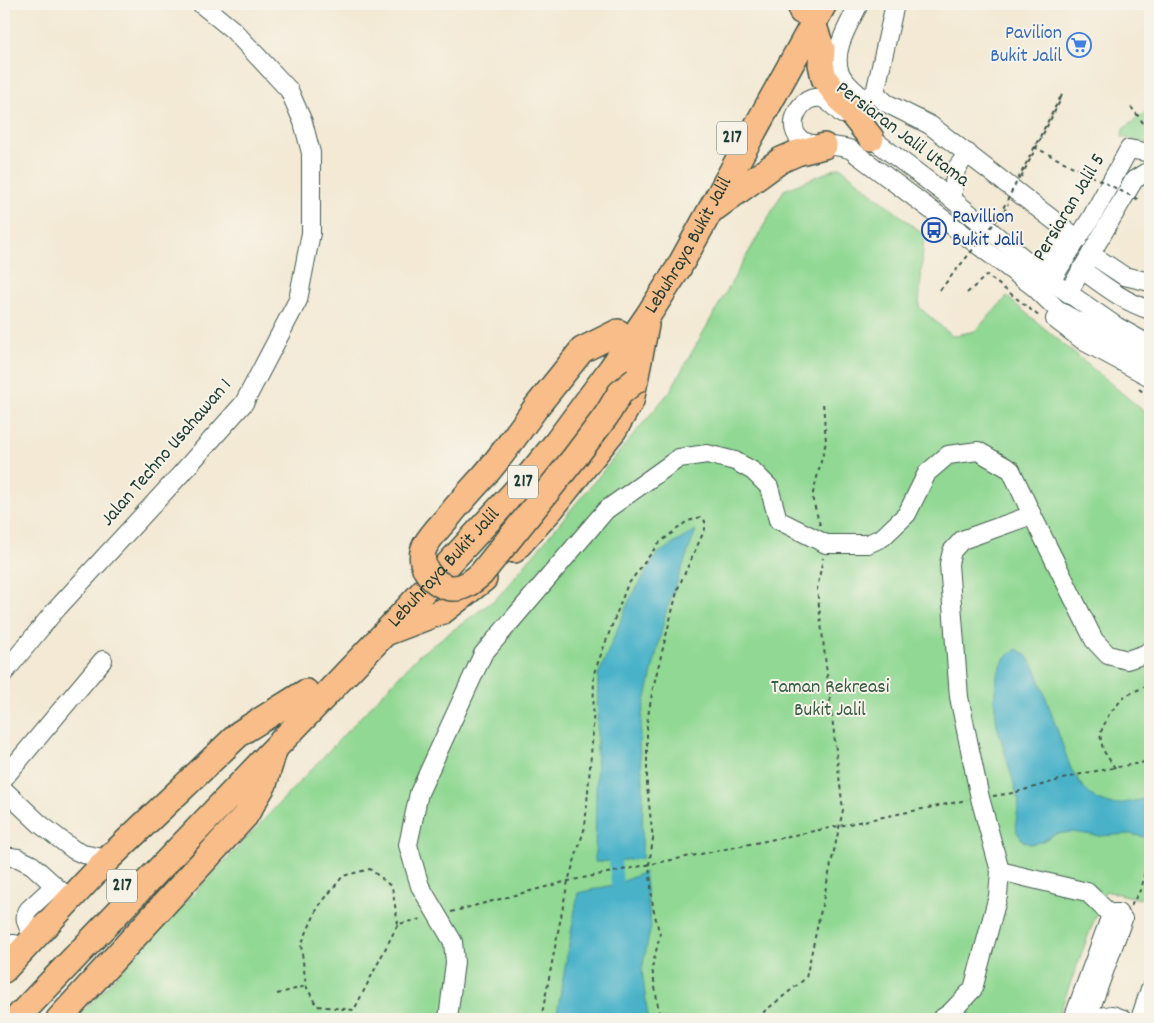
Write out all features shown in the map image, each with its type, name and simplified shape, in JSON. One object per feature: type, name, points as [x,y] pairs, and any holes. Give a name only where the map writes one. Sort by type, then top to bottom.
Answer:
[{"type":"highway","points":[[808,10],[822,49],[821,64],[824,78],[871,138]]},
{"type":"highway","name":"Lebuhraya Bukit Jalil","points":[[16,1019],[384,634],[522,484],[557,442],[611,369],[678,269],[710,212],[808,10]]},
{"type":"highway","name":"Lebuhraya Bukit Jalil","points":[[4,1010],[306,692],[511,472],[588,376],[664,262],[808,10]]},
{"type":"highway","points":[[710,212],[781,160],[797,153],[824,146]]},
{"type":"highway","points":[[384,634],[443,610],[487,577],[508,557],[552,508],[614,430],[631,402],[647,317]]},
{"type":"highway","points":[[618,332],[582,350],[537,406],[492,467],[439,526],[425,546],[422,559],[425,569],[432,578],[440,584],[451,588],[461,587],[472,582],[481,574],[575,457],[606,416],[620,393],[636,380]]},
{"type":"highway","points":[[4,970],[89,878],[240,733],[306,692]]},
{"type":"highway","points":[[59,1019],[245,816],[264,784],[275,746]]},
{"type":"street","name":"Jalan Techno Usahawan 1","points":[[4,673],[53,613],[244,403],[298,300],[311,234],[311,153],[303,122],[289,90],[234,30],[202,4]]},
{"type":"street","points":[[859,4],[840,44],[838,59],[840,73],[849,86],[864,99],[875,93],[895,4]]},
{"type":"street","points":[[875,93],[886,103],[930,125],[1073,235]]},
{"type":"street","name":"Persiaran Jalil Utama","points":[[1150,345],[1116,326],[1068,293],[1042,280],[849,149],[824,146],[803,140],[797,134],[794,126],[795,115],[804,103],[813,98],[821,98],[827,101],[871,138],[952,199],[1042,280],[1056,308],[1150,363]]},
{"type":"street","name":"Persiaran Jalil 5","points":[[1042,280],[1073,235],[1091,218],[1129,150],[1148,146]]},
{"type":"street","points":[[952,199],[956,170],[968,153]]},
{"type":"street","points":[[1068,293],[1134,180],[1145,173],[1150,174]]},
{"type":"street","points":[[1091,254],[1124,276],[1150,282]]},
{"type":"street","points":[[1082,269],[1136,306],[1150,310]]},
{"type":"street","points":[[1042,280],[1056,320],[1085,342],[1150,377]]},
{"type":"street","points":[[448,1019],[455,962],[453,942],[420,886],[408,845],[419,792],[483,654],[606,510],[679,458],[706,454],[736,461],[753,471],[769,487],[778,520],[826,544],[868,544],[884,536],[907,514],[927,472],[948,456],[978,451],[1011,470],[1094,640],[1108,655],[1126,660],[1145,654],[1150,650]]},
{"type":"street","points":[[941,1019],[951,1012],[973,989],[998,896],[1000,871],[980,798],[959,697],[949,564],[952,550],[962,540],[1032,515]]},
{"type":"street","points":[[4,778],[104,660]]},
{"type":"street","points":[[4,790],[40,824],[74,850],[83,854],[108,859]]},
{"type":"street","points":[[4,856],[18,858],[32,865],[59,890]]},
{"type":"street","points":[[1000,871],[1087,892],[1117,917]]},
{"type":"street","points":[[7,947],[30,929],[25,918],[29,909],[59,890],[89,878]]},
{"type":"street","points":[[1117,917],[1087,1019],[1112,1015],[1123,1019]]},
{"type":"street","points":[[1073,1019],[1117,917]]},
{"type":"street","points":[[1140,1019],[1150,989]]},
{"type":"path","points":[[940,290],[997,220],[1062,94],[1020,180]]},
{"type":"path","points":[[1132,107],[1144,125],[1148,146]]},
{"type":"path","points":[[1034,147],[1141,201]]},
{"type":"path","points":[[761,1019],[760,1015],[806,978],[844,810],[817,589],[826,544],[812,497],[826,442],[824,402]]},
{"type":"path","points":[[541,1019],[568,881],[585,827],[593,731],[594,672],[627,586],[658,544],[686,522],[700,517],[706,521],[705,529],[678,588],[653,688],[648,722],[647,786],[653,839],[649,865],[653,908],[660,935],[652,968],[660,1019]]},
{"type":"path","points":[[1115,768],[1103,750],[1100,734],[1109,714],[1125,696],[1150,684]]},
{"type":"path","points":[[398,924],[568,881],[1013,793],[1081,774],[1150,761]]},
{"type":"path","points":[[1117,917],[1142,887],[1150,840]]},
{"type":"path","points":[[370,869],[392,887],[398,924],[354,1010],[317,1006],[306,986],[302,945],[318,907],[343,876],[370,869]]},
{"type":"path","points":[[278,994],[306,986]]},
{"type":"green space","points":[[1150,109],[1150,144],[1122,137],[1123,129]]},
{"type":"green space","name":"Taman Rekreasi Bukit Jalil","points":[[840,167],[924,235],[919,307],[952,336],[975,331],[1007,297],[1141,409],[1150,413],[1150,888],[1140,899],[1105,891],[1057,1019],[982,1019],[970,1014],[968,1019],[76,1019],[419,655],[497,598],[670,391],[784,190]]},
{"type":"water","points":[[696,530],[666,612],[642,715],[639,745],[643,781],[642,859],[595,862],[598,676],[629,601],[657,554]]},
{"type":"water","points":[[1017,649],[1026,655],[1036,670],[1071,769],[1082,786],[1097,800],[1113,805],[1150,798],[1150,838],[1130,834],[1099,836],[1072,832],[1055,834],[1041,842],[1030,844],[1023,841],[1017,832],[1016,821],[1019,802],[997,725],[994,699],[997,675],[1005,657]]},
{"type":"water","points":[[644,872],[651,926],[642,969],[648,1019],[556,1019],[578,893],[617,884]]},
{"type":"waterway","points":[[615,860],[617,884]]},
{"type":"place","name":"Pavilion Bukit Jalil","points":[[1079,45]]},
{"type":"place","name":"Pavillion Bukit Jalil","points":[[934,230]]}]
